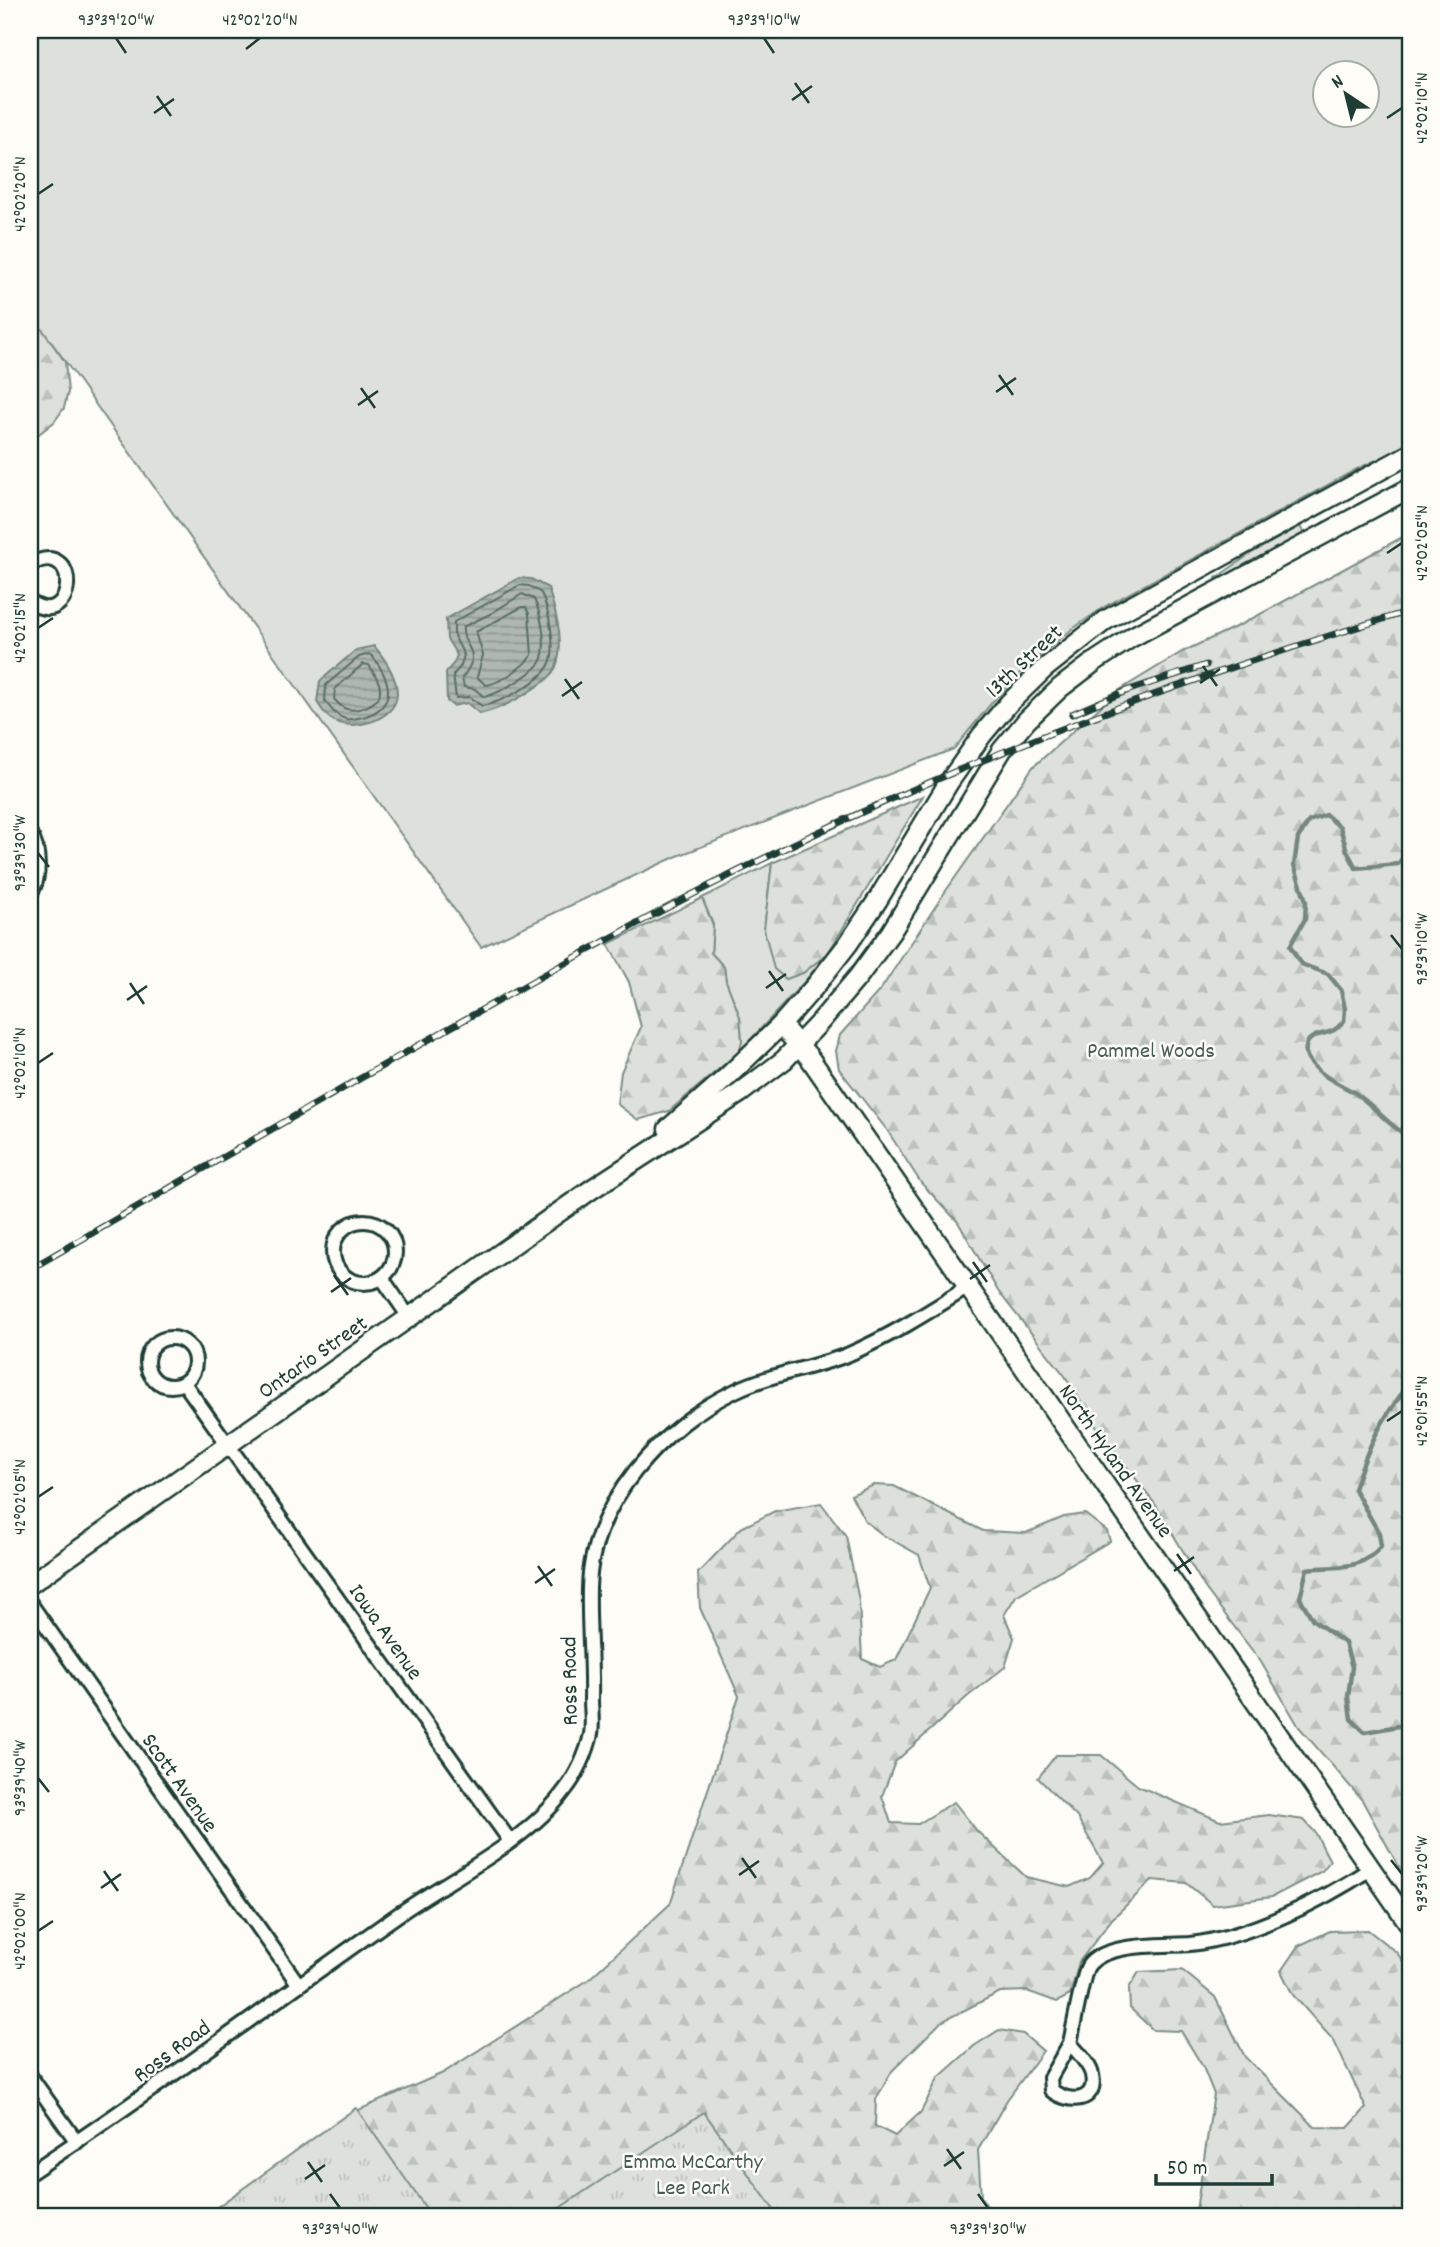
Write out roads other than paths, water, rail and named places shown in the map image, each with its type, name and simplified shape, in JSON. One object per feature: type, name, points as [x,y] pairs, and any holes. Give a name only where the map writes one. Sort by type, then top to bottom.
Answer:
[{"type":"main road","name":"13th Street","points":[[781,1025],[848,944],[949,782],[982,735],[1009,703],[1044,669],[1106,620],[1410,454]]},
{"type":"main road","name":"13th Street","points":[[800,1044],[858,978],[891,932],[1002,750],[1027,720],[1060,688],[1132,637],[1410,488]]},
{"type":"main road","name":"North Hyland Avenue","points":[[781,1025],[800,1044],[1410,1925]]},
{"type":"main road","name":"Ontario Street","points":[[624,1168],[781,1025]]},
{"type":"main road","name":"Ontario Street","points":[[30,1584],[624,1168],[740,1093],[778,1065],[800,1044]]},
{"type":"street","points":[[30,565],[44,559],[59,564],[68,576],[69,584],[63,599],[57,604],[41,607],[30,602]]},
{"type":"street","points":[[30,834],[36,843],[38,866],[30,894]]},
{"type":"street","points":[[363,1221],[372,1222],[388,1232],[393,1240],[394,1260],[391,1269],[382,1278],[366,1283],[356,1282],[340,1272],[333,1254],[334,1244],[345,1228],[363,1221]]},
{"type":"street","points":[[382,1278],[409,1317]]},
{"type":"street","name":"Ross Road","points":[[30,2173],[402,1912],[510,1841],[551,1809],[568,1787],[583,1758],[591,1732],[589,1581],[597,1545],[610,1510],[650,1452],[690,1418],[734,1391],[847,1354],[920,1316],[968,1287]]},
{"type":"street","name":"Iowa Avenue","points":[[184,1383],[510,1841]]},
{"type":"street","name":"Scott Avenue","points":[[30,1603],[299,1985]]},
{"type":"street","points":[[1070,2043],[1087,1967],[1098,1957],[1134,1947],[1191,1944],[1219,1938],[1298,1909],[1335,1891],[1370,1869]]},
{"type":"street","points":[[30,2076],[77,2142]]},
{"type":"water","points":[[519,578],[531,579],[548,588],[559,631],[557,665],[545,681],[500,707],[480,714],[467,703],[453,706],[447,701],[446,672],[457,655],[447,639],[446,619]]},
{"type":"water","points":[[374,646],[393,675],[397,694],[395,703],[389,711],[371,722],[349,725],[331,719],[317,702],[320,681],[356,650]]},
{"type":"waterway","points":[[1410,849],[1398,864],[1356,868],[1347,851],[1340,827],[1326,815],[1309,821],[1298,838],[1294,865],[1306,901],[1305,919],[1290,946],[1301,964],[1328,974],[1341,990],[1345,1009],[1344,1021],[1338,1027],[1313,1037],[1307,1043],[1309,1060],[1318,1071],[1362,1098],[1395,1128],[1410,1137]]},
{"type":"waterway","points":[[1410,1383],[1376,1433],[1354,1489],[1379,1533],[1381,1546],[1365,1560],[1347,1566],[1307,1569],[1300,1598],[1313,1620],[1345,1643],[1352,1667],[1348,1697],[1351,1719],[1365,1732],[1410,1724]]},
{"type":"waterway","points":[[1406,1967],[1410,1976]]},
{"type":"waterway","points":[[1410,2062],[1404,2076],[1410,2091]]},
{"type":"railway","points":[[30,1269],[572,959],[715,883],[811,836],[927,783],[1063,728],[1201,678],[1410,611]]},
{"type":"railway","points":[[1072,714],[1126,691],[1206,665]]},
{"type":"park label","name":"Pammel Woods","points":[[1151,1049]]},
{"type":"park label","name":"Emma McCarthy Lee Park","points":[[693,2173]]}]
